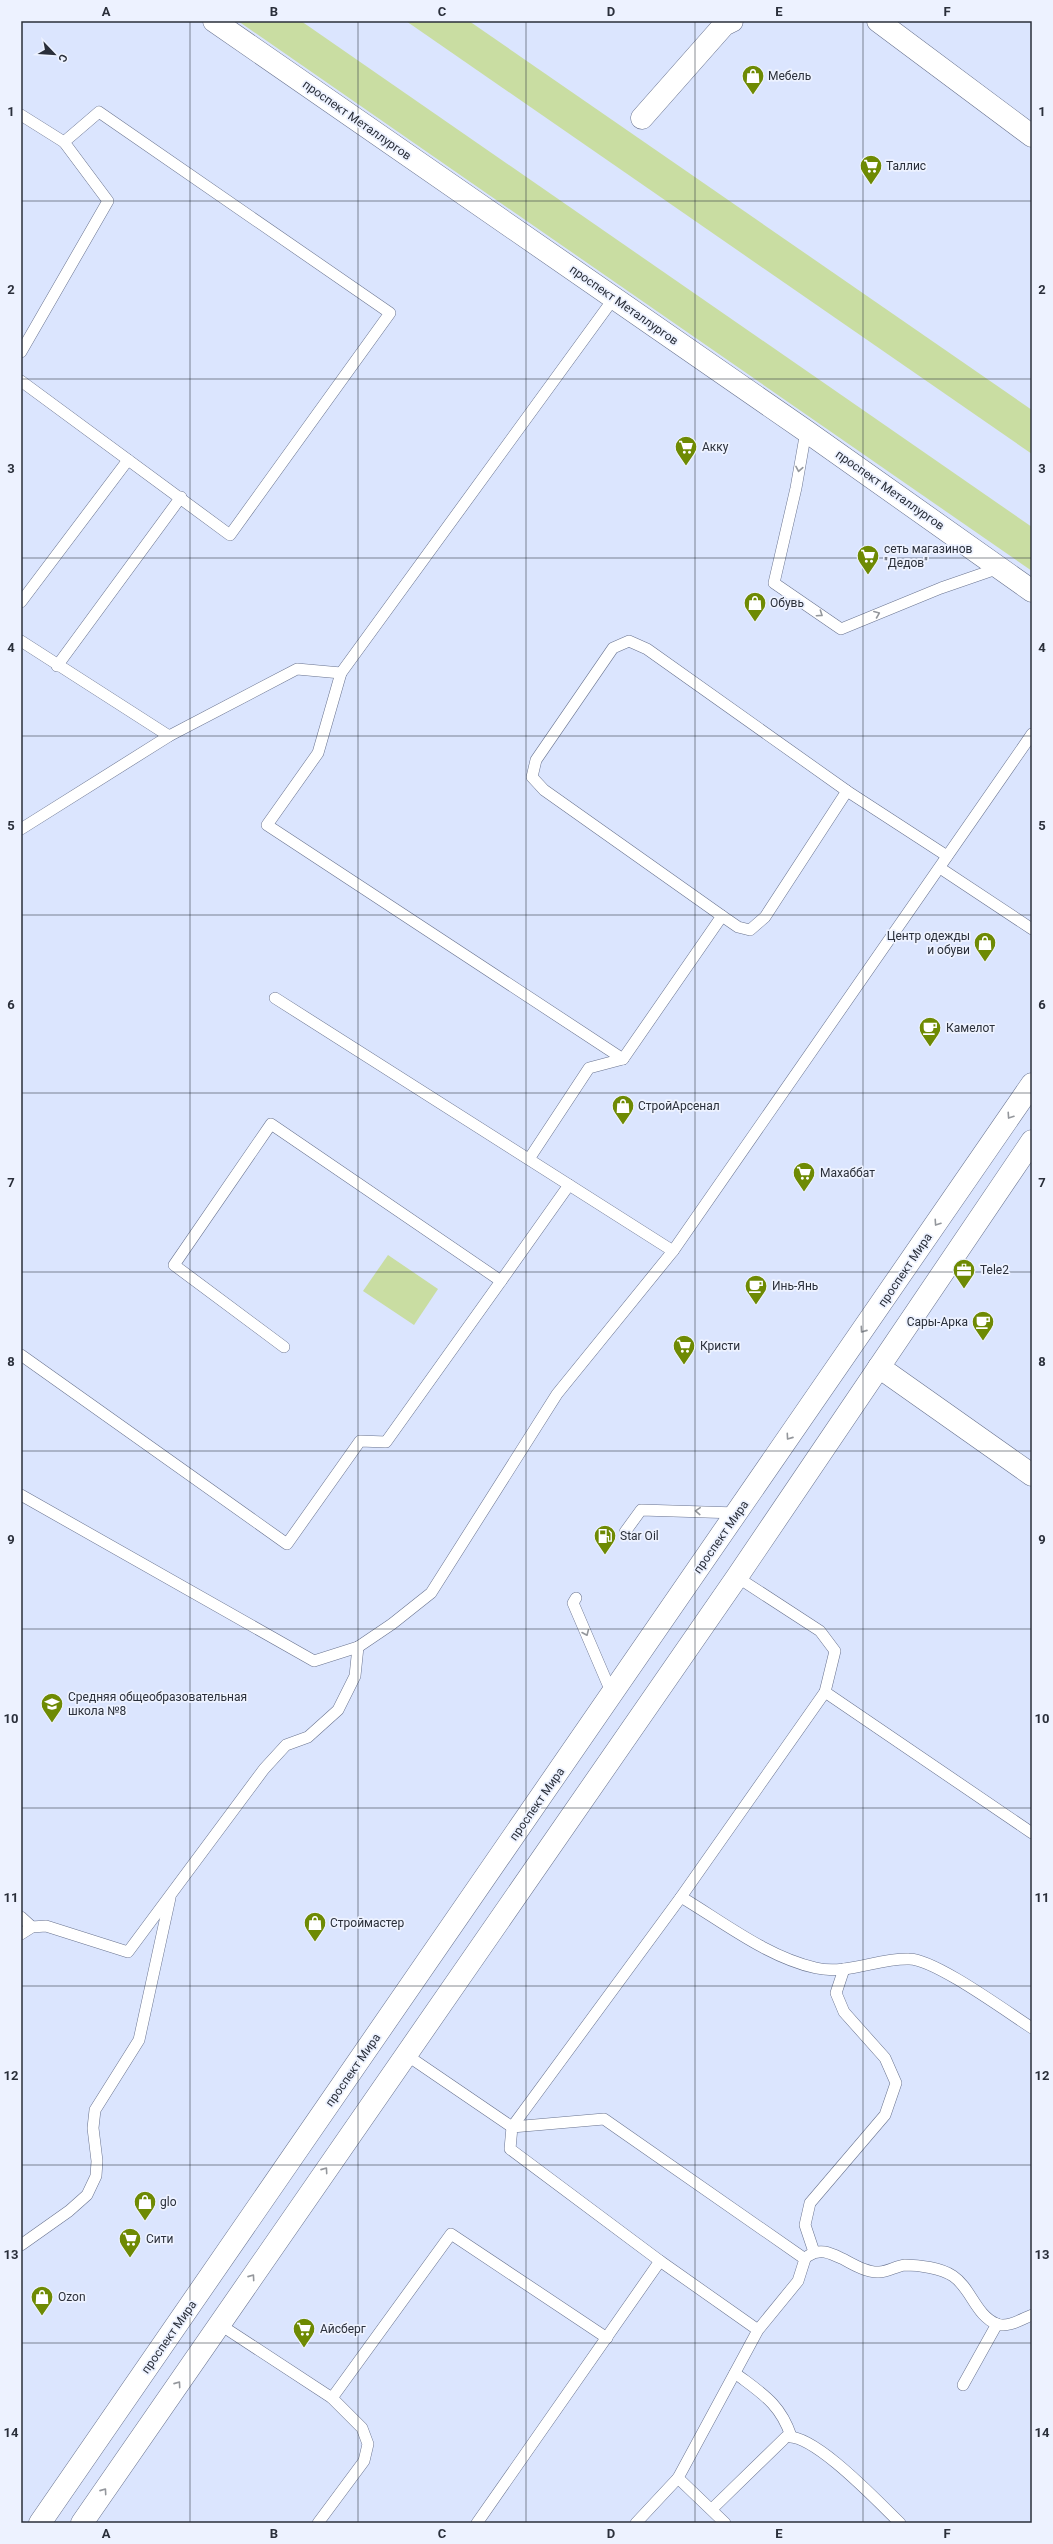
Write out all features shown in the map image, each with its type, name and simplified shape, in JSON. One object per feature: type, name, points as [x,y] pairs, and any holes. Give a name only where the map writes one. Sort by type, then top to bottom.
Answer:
[{"type":"main road","name":"проспект Металлургов","points":[[214,21],[806,431],[1032,591]]},
{"type":"main road","points":[[878,21],[1032,136]]},
{"type":"main road","points":[[642,118],[727,22]]},
{"type":"main road","name":"проспект Мира","points":[[40,2523],[1032,1084]]},
{"type":"main road","points":[[82,2523],[405,2054],[737,1577],[1032,1141]]},
{"type":"main road","points":[[879,1367],[1032,1475]]},
{"type":"lane","points":[[21,381],[181,497],[230,535],[390,313],[99,112],[64,142]]},
{"type":"lane","points":[[21,115],[64,142],[108,201],[21,352]]},
{"type":"lane","points":[[614,298],[341,673],[318,753],[267,825],[623,1059]]},
{"type":"lane","points":[[806,431],[796,488],[774,583],[841,629],[941,588],[999,568]]},
{"type":"lane","points":[[21,602],[128,460]]},
{"type":"lane","points":[[57,666],[181,497]]},
{"type":"lane","points":[[21,641],[57,666],[169,736]]},
{"type":"lane","points":[[847,791],[765,917],[750,930],[738,927],[722,916],[544,790],[532,777],[536,760],[613,648],[629,641],[647,649],[847,791],[948,856]]},
{"type":"lane","points":[[21,829],[169,736],[297,669],[341,673]]},
{"type":"lane","points":[[21,1495],[314,1660],[358,1646],[392,1624],[431,1593],[557,1394],[673,1251],[1032,734]]},
{"type":"lane","points":[[940,868],[1032,929]]},
{"type":"lane","points":[[529,1159],[589,1068],[623,1059],[722,916]]},
{"type":"lane","points":[[275,998],[673,1251]]},
{"type":"lane","points":[[284,1347],[174,1265],[271,1124],[501,1281]]},
{"type":"lane","points":[[21,1355],[287,1544],[360,1441],[386,1442],[569,1185]]},
{"type":"lane","points":[[625,1532],[641,1510],[737,1513]]},
{"type":"lane","points":[[737,1577],[820,1631],[835,1651],[825,1692],[681,1897],[512,2127],[510,2149],[660,2261],[758,2330]]},
{"type":"lane","points":[[576,1598],[573,1603],[612,1694]]},
{"type":"lane","points":[[21,1934],[32,1927],[46,1926],[128,1952],[264,1769],[286,1745],[308,1737],[338,1710],[355,1676],[358,1646]]},
{"type":"lane","points":[[825,1692],[1032,1833]]},
{"type":"lane","points":[[21,2245],[75,2206],[87,2195],[96,2176],[97,2161],[93,2128],[95,2110],[139,2040],[171,1894]]},
{"type":"lane","points":[[681,1897],[775,1954],[817,1969],[844,1969],[890,1959],[911,1959],[934,1965],[1032,2028]]},
{"type":"lane","points":[[21,1917],[32,1927]]},
{"type":"lane","points":[[636,2523],[678,2478],[758,2330],[798,2281],[809,2256],[805,2225],[810,2203],[885,2115],[896,2083],[885,2058],[844,2012],[836,1993],[844,1969]]},
{"type":"lane","points":[[405,2054],[512,2127],[604,2119],[809,2256],[827,2252],[855,2266],[878,2272],[905,2265],[941,2271],[952,2275],[964,2285],[982,2312],[997,2324],[1005,2325],[1032,2315]]},
{"type":"lane","points":[[332,2398],[451,2234],[607,2338]]},
{"type":"lane","points":[[477,2523],[660,2261]]},
{"type":"lane","points":[[219,2324],[332,2398],[362,2428],[368,2444],[364,2461],[318,2523]]},
{"type":"lane","points":[[963,2385],[997,2324]]},
{"type":"lane","points":[[735,2373],[770,2400],[785,2417],[791,2436]]},
{"type":"lane","points":[[712,2509],[786,2437],[791,2436],[801,2438],[844,2469],[900,2523]]},
{"type":"lane","points":[[678,2478],[725,2523]]},
{"type":"green space","points":[[238,21],[301,21],[1032,527],[1032,571]]},
{"type":"green space","points":[[406,21],[469,21],[1032,410],[1032,454]]},
{"type":"green space","points":[[388,1255],[438,1289],[414,1325],[363,1291]]},
{"type":"place","name":"Мебель","points":[[753,96]]},
{"type":"place","name":"Таллис","points":[[871,186]]},
{"type":"place","name":"Акку","points":[[686,466]]},
{"type":"place","name":"сеть магазинов \"Дедов\"","points":[[868,576]]},
{"type":"place","name":"Обувь","points":[[755,622]]},
{"type":"place","name":"Центр одежды и обуви","points":[[985,962]]},
{"type":"place","name":"Камелот","points":[[930,1048]]},
{"type":"place","name":"СтройАрсенал","points":[[623,1126]]},
{"type":"place","name":"Махаббат","points":[[804,1192]]},
{"type":"place","name":"Tele2","points":[[964,1290]]},
{"type":"place","name":"Инь-Янь","points":[[756,1306]]},
{"type":"place","name":"Сары-Арка","points":[[983,1342]]},
{"type":"place","name":"Кристи","points":[[684,1366]]},
{"type":"place","name":"Star Oil","points":[[605,1556]]},
{"type":"place","name":"Средняя общеобразовательная школа №8","points":[[52,1724]]},
{"type":"place","name":"Строймастер","points":[[315,1942]]},
{"type":"place","name":"glo","points":[[145,2222]]},
{"type":"place","name":"Сити","points":[[130,2258]]},
{"type":"place","name":"Ozon","points":[[42,2316]]},
{"type":"place","name":"Айсберг","points":[[304,2348]]}]
